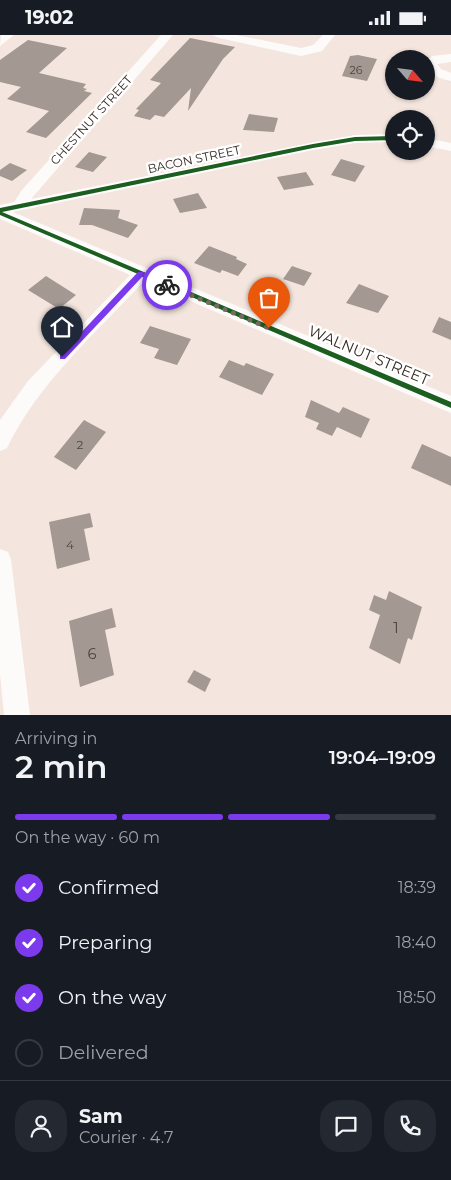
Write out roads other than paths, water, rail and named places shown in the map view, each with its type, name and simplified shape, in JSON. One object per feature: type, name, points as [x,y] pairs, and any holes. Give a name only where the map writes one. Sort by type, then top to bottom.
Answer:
[{"type":"street","points":[[0,42],[8,35]]},
{"type":"street","name":"CHESTNUT STREET","points":[[18,208],[27,193],[167,35]]},
{"type":"street","points":[[219,35],[289,50],[315,50],[324,43],[329,35]]},
{"type":"street","points":[[451,58],[436,59],[431,64],[436,72],[451,77]]},
{"type":"street","points":[[435,144],[449,146],[451,130]]},
{"type":"street","name":"BACON STREET","points":[[0,212],[294,149],[355,139],[385,138]]},
{"type":"street","name":"WALNUT STREET","points":[[0,212],[141,274],[451,405]]},
{"type":"street","points":[[0,441],[8,424],[35,386],[141,274]]},
{"type":"street","points":[[0,560],[18,715]]}]
